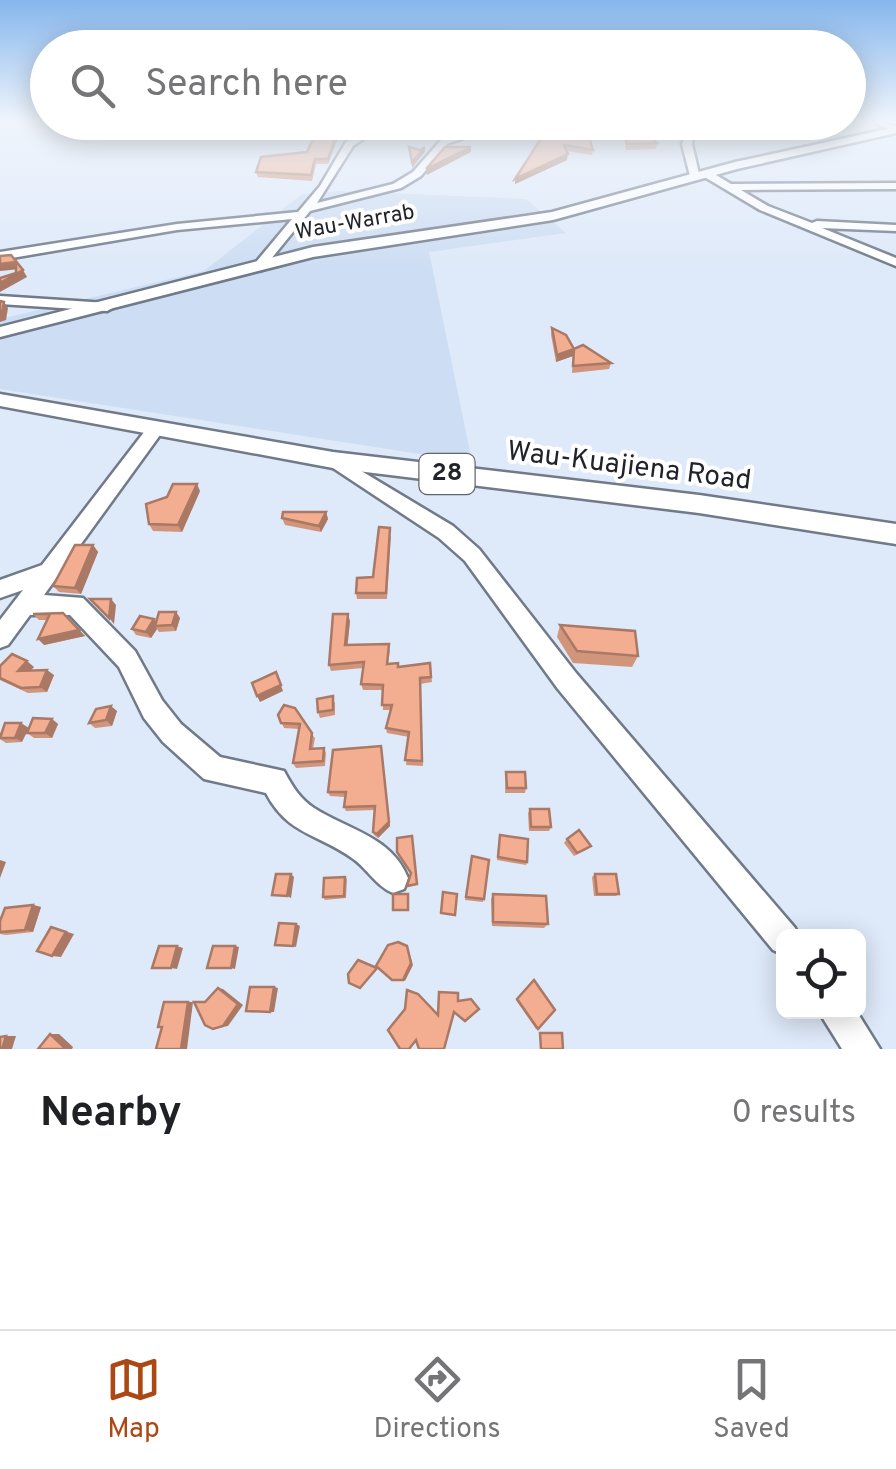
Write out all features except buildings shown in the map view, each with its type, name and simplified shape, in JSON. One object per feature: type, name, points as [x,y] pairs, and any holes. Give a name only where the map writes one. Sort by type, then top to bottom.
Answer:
[{"type":"main road","name":"Wau-Warrab","points":[[0,332],[258,266],[354,245],[553,216],[722,171]]},
{"type":"main road","name":"Wau-Kuajiena Road","points":[[0,400],[154,431],[333,460],[699,504],[896,534]]},
{"type":"street","points":[[258,266],[331,171]]},
{"type":"street","points":[[0,256],[177,227],[302,212],[397,186],[420,171]]},
{"type":"street","points":[[699,171],[701,176],[800,224],[896,262]]},
{"type":"street","points":[[728,187],[896,186]]},
{"type":"street","points":[[800,224],[896,228]]},
{"type":"street","points":[[0,300],[106,307]]},
{"type":"street","points":[[0,638],[154,431]]},
{"type":"street","points":[[333,460],[446,532],[472,555],[567,681],[776,929]]},
{"type":"street","points":[[0,589],[52,570]]},
{"type":"street","points":[[26,605],[75,605],[127,659],[153,709],[172,733],[214,769],[274,781],[284,805],[321,831],[369,852],[393,878]]},
{"type":"street","points":[[841,1019],[863,1049]]},
{"type":"shaded area","points":[[343,191],[526,199],[566,233],[429,252],[472,462],[0,389],[0,319],[204,271],[302,194]]}]
